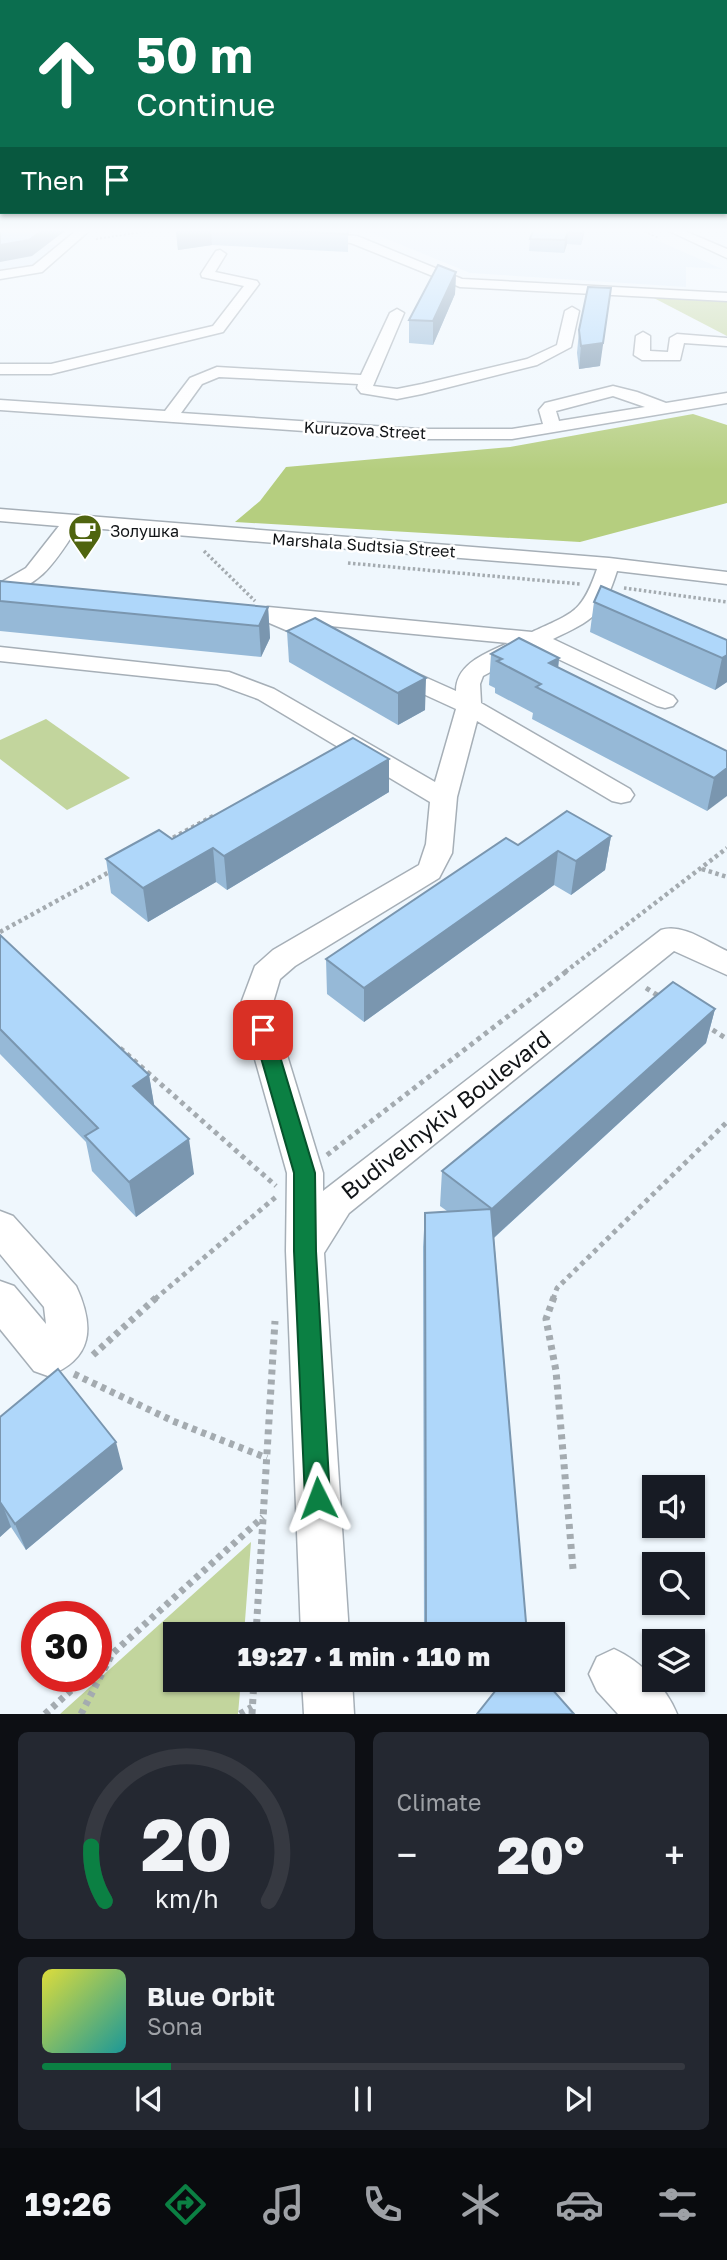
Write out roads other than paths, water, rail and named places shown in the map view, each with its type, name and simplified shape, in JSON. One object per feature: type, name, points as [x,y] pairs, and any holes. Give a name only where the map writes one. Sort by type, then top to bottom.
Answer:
[{"type":"street","points":[[0,369],[51,369],[218,329],[232,310]]},
{"type":"street","points":[[397,313],[367,380],[367,390],[402,394],[547,357],[564,347],[572,311]]},
{"type":"street","points":[[643,336],[642,355],[675,357],[677,338],[727,342]]},
{"type":"street","points":[[169,418],[196,381],[217,372],[367,380]]},
{"type":"street","points":[[553,427],[547,410],[551,406],[613,391],[631,395],[665,409]]},
{"type":"street","name":"Kuruzova Street","points":[[0,405],[419,434],[512,434],[727,398]]},
{"type":"street","name":"Marshala Sudtsia Street","points":[[0,515],[605,575],[727,578]]},
{"type":"street","points":[[0,589],[34,573],[72,521]]},
{"type":"street","points":[[324,1622],[305,1251],[305,1173],[256,1006],[261,985],[266,974],[284,958],[429,871],[440,850],[444,799],[469,706],[467,684],[473,672],[576,620],[597,601],[605,575]]},
{"type":"street","points":[[621,795],[469,706],[268,614],[534,639],[665,701]]},
{"type":"street","points":[[0,654],[201,674],[241,682],[444,799]]},
{"type":"street","name":"Budivelnykiv Boulevard","points":[[305,1251],[336,1202],[672,937],[727,964]]},
{"type":"street","points":[[0,1227],[62,1299],[66,1316],[66,1343],[61,1365],[0,1299]]},
{"type":"street","points":[[614,1674],[652,1714]]},
{"type":"street","points":[[328,1692],[329,1714]]},
{"type":"place","name":"Золушка","points":[[85,561]]}]
